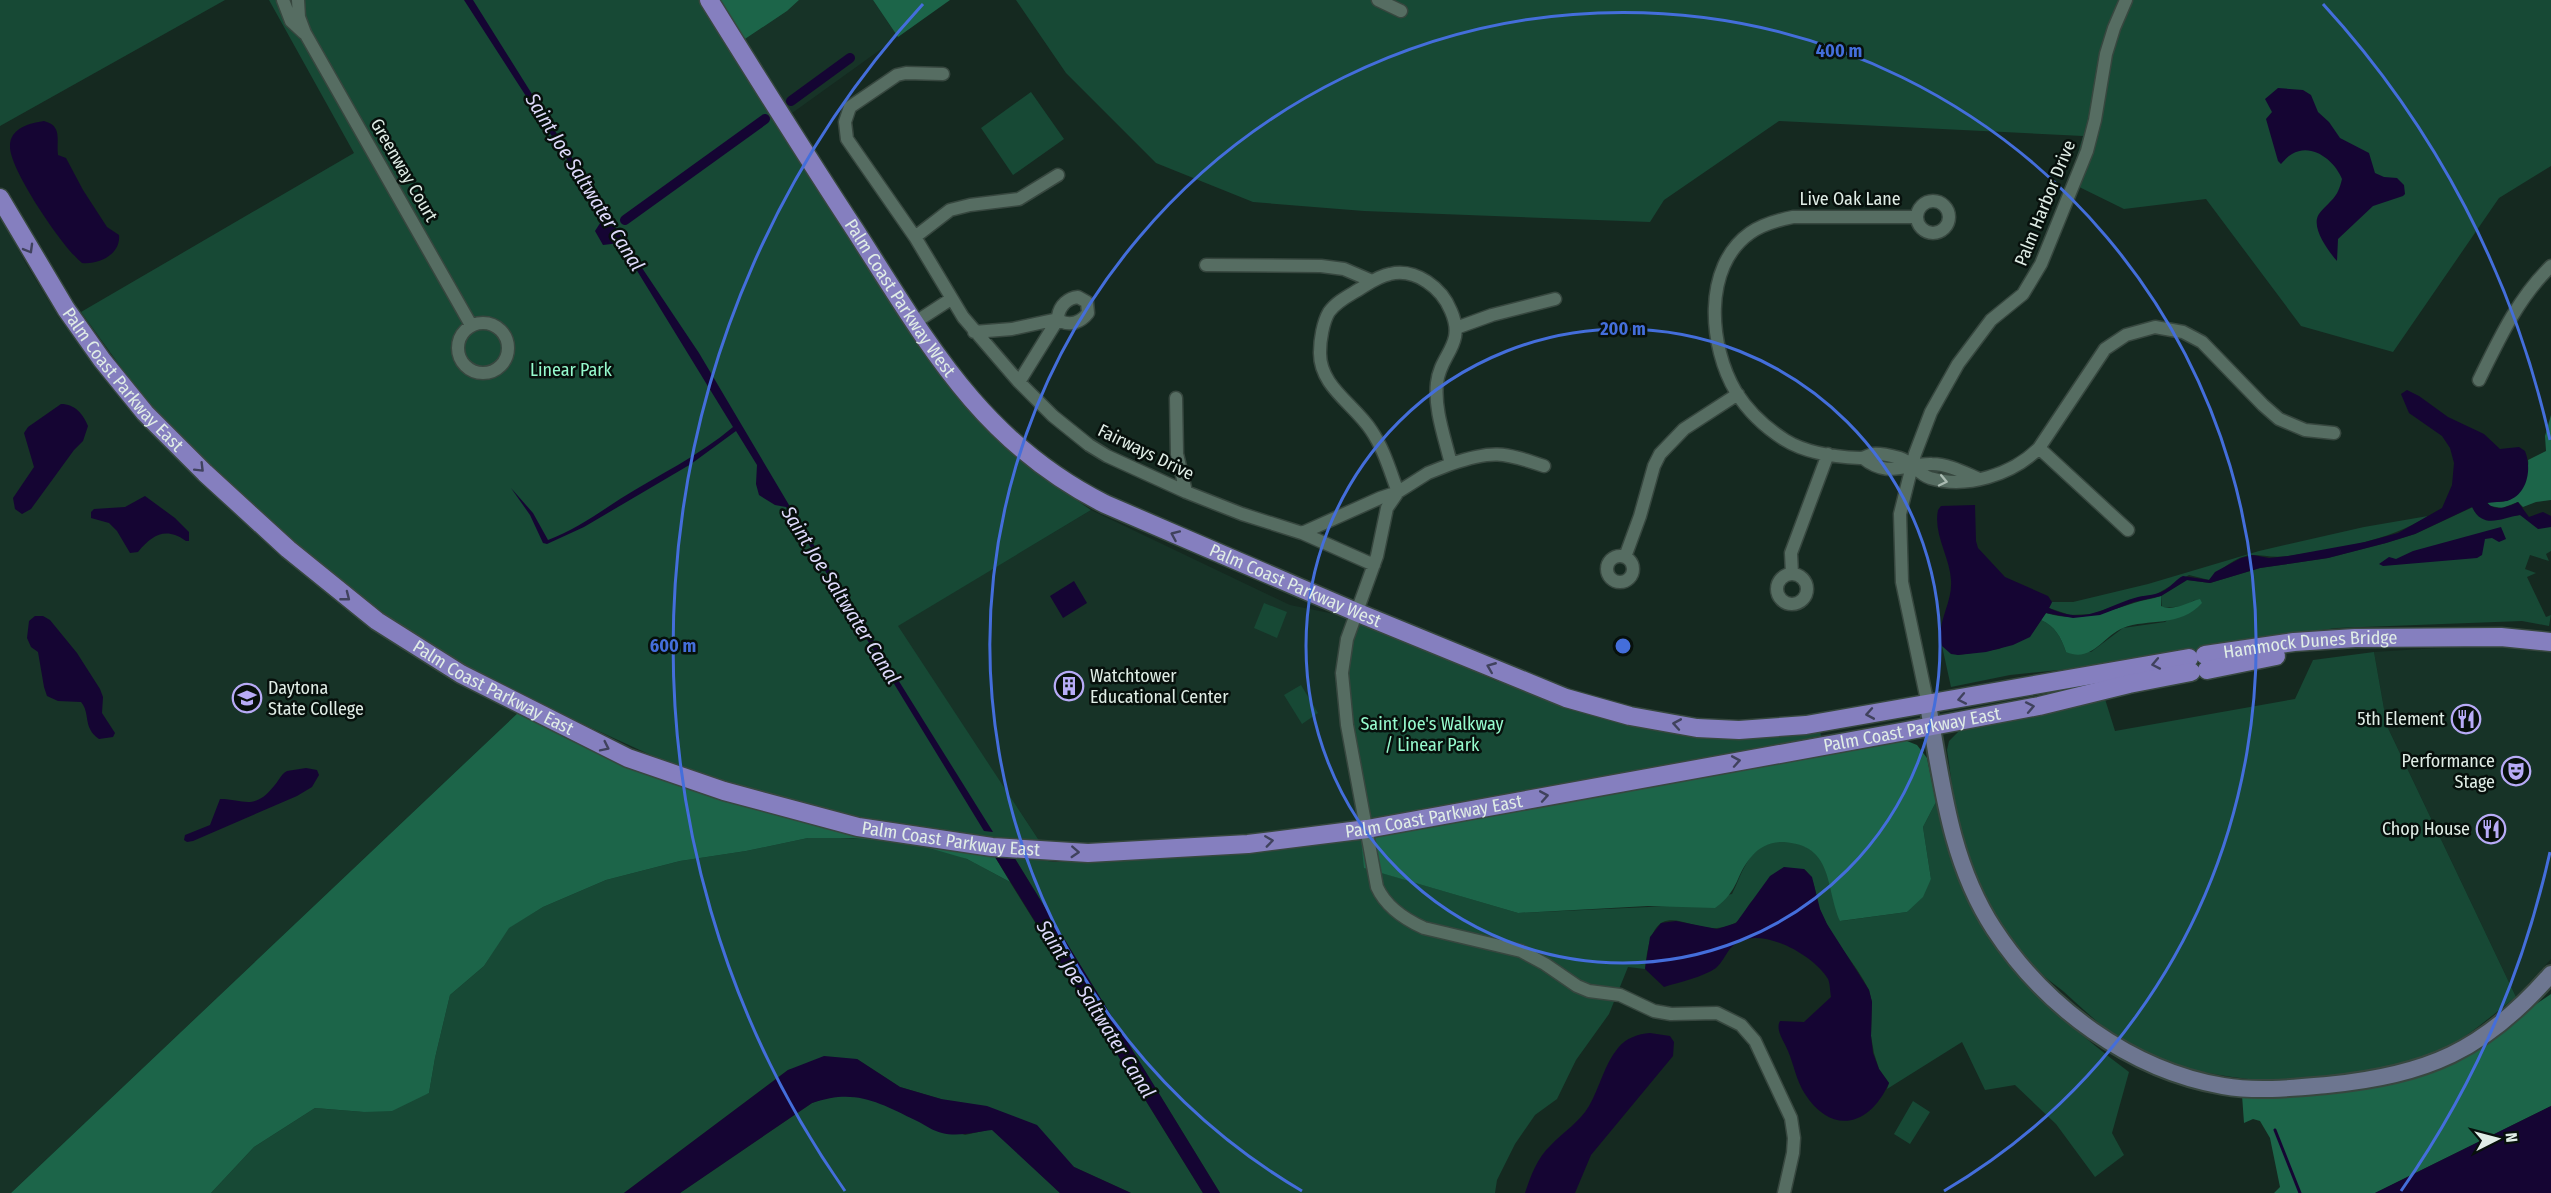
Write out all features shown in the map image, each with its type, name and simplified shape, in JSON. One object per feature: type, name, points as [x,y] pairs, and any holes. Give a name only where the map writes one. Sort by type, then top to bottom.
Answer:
[{"type":"main road","name":"Palm Coast Parkway West","points":[[709,0],[951,378],[994,424],[1031,457],[1073,487],[1105,504],[1356,612],[1566,698],[1613,712],[1697,728],[1739,730],[1787,727],[1928,705],[2060,679],[2126,677]]},
{"type":"main road","name":"Palm Coast Parkway East","points":[[0,198],[66,309],[108,368],[146,413],[212,479],[288,549],[377,621],[467,678],[628,758],[724,791],[858,827],[1016,849],[1088,853],[1248,844],[1366,829],[1932,726],[2038,705],[2126,677]]},
{"type":"main road","name":"Hammock Dunes Bridge","points":[[2126,677],[2198,664],[2415,639],[2501,637],[2551,642]]},
{"type":"street","points":[[283,0],[291,21],[305,33]]},
{"type":"street","points":[[298,0],[305,33]]},
{"type":"street","points":[[1378,0],[1401,11]]},
{"type":"street","name":"Palm Harbor Drive","points":[[1928,705],[1902,582],[1900,514],[1912,466],[1931,412],[1958,364],[1991,320],[2023,294],[2041,264],[2087,151],[2096,120],[2106,54],[2126,0]]},
{"type":"street","name":"Greenway Court","points":[[305,33],[471,325]]},
{"type":"street","name":"Fairways Drive","points":[[944,74],[897,75],[858,100],[846,114],[844,122],[847,139],[915,237],[929,264],[974,332],[1053,416],[1089,445],[1107,456],[1186,492],[1242,514],[1302,533],[1374,565]]},
{"type":"street","points":[[915,237],[950,210],[1019,199],[1058,175]]},
{"type":"street","name":"Live Oak Lane","points":[[1917,217],[1793,217],[1762,226],[1741,241],[1725,267],[1719,282],[1715,309],[1719,351],[1738,394],[1760,420],[1780,436],[1806,449],[1863,458],[1873,453],[1902,458],[1927,477],[1955,483],[1994,475],[2009,469],[2039,448]]},
{"type":"street","points":[[1206,265],[1321,266],[1344,269],[1372,281]]},
{"type":"street","points":[[2479,380],[2511,318],[2529,290],[2551,266]]},
{"type":"street","points":[[1398,492],[1381,446],[1370,429],[1326,378],[1320,360],[1321,340],[1330,311],[1341,300],[1372,281],[1389,274],[1404,273],[1426,281],[1448,303],[1456,328],[1455,343],[1442,365],[1437,384],[1438,409],[1451,464]]},
{"type":"street","points":[[914,323],[951,299]]},
{"type":"street","points":[[1456,328],[1492,315],[1555,299]]},
{"type":"street","points":[[974,332],[1012,329],[1058,319],[1019,382]]},
{"type":"street","points":[[487,322],[501,330],[506,337],[508,353],[500,367],[493,371],[476,372],[462,363],[458,355],[459,338],[471,325],[487,322]]},
{"type":"street","points":[[2128,530],[2039,448],[2104,349],[2126,335],[2155,327],[2183,332],[2202,342],[2263,405],[2279,418],[2305,430],[2334,434]]},
{"type":"street","points":[[1625,557],[1660,453],[1684,429],[1738,394]]},
{"type":"street","points":[[1176,398],[1177,454],[1186,492]]},
{"type":"street","points":[[1302,533],[1398,492],[1428,473],[1478,455],[1496,453],[1544,466]]},
{"type":"street","points":[[1792,574],[1791,553],[1828,454]]},
{"type":"street","points":[[1398,492],[1387,508],[1374,565],[1344,651],[1341,682],[1366,829],[1380,894],[1404,917],[1424,928],[1521,951],[1545,964],[1576,986],[1589,991],[1620,995],[1654,1011],[1671,1014],[1702,1012],[1723,1015],[1746,1029],[1788,1109],[1793,1126],[1793,1153],[1784,1193]]},
{"type":"street","points":[[1928,705],[1953,839],[1966,878],[1993,928],[2026,971],[2050,995],[2102,1037],[2137,1058],[2179,1075],[2224,1086],[2304,1087],[2372,1080],[2420,1069],[2440,1060],[2485,1035],[2551,986]]},
{"type":"street","points":[[2519,1009],[2551,974]]},
{"type":"shaded area","points":[[799,0],[873,0],[898,37],[788,116],[742,41],[787,11]]},
{"type":"shaded area","name":"Daytona State College","points":[[0,215],[59,318],[123,399],[323,586],[521,710],[11,1193],[0,1193]]},
{"type":"shaded area","points":[[1091,510],[1290,605],[1359,619],[1362,774],[1372,821],[1248,839],[1088,848],[1042,845],[897,626]]},
{"type":"shaded area","points":[[2486,645],[2551,650],[2551,959],[2516,997],[2387,726],[2374,652]]},
{"type":"green space","points":[[0,0],[225,0],[0,126]]},
{"type":"green space","name":"Linear Park","points":[[269,0],[702,0],[942,377],[971,413],[998,440],[1028,465],[1091,510],[898,626],[1042,845],[893,826],[814,809],[732,785],[655,757],[487,680],[397,623],[336,577],[237,493],[165,422],[133,384],[81,312],[354,153]]},
{"type":"green space","points":[[717,0],[799,0],[787,11],[742,41]]},
{"type":"green space","points":[[873,0],[950,0],[898,37]]},
{"type":"green space","points":[[1016,0],[2551,0],[2551,166],[2499,198],[2393,352],[2301,326],[2206,199],[2124,209],[2069,182],[2083,136],[1779,121],[1664,200],[1650,222],[1364,211],[1253,202],[1156,163],[1066,73]]},
{"type":"green space","points":[[1031,92],[1064,139],[1013,175],[981,128]]},
{"type":"green space","points":[[2551,415],[2551,500],[2523,507],[2518,502],[2502,508],[2490,506],[2487,502],[2511,499],[2524,481],[2528,460],[2546,451],[2545,436]]},
{"type":"green space","points":[[2473,507],[2512,516],[2520,515],[2551,527],[2551,551],[2546,554],[2549,561],[2530,555],[2525,569],[2536,573],[2527,577],[2546,617],[2551,615],[2549,626],[2522,621],[2337,628],[2271,636],[2120,664],[2010,675],[1951,687],[1942,646],[1958,655],[1999,649],[2033,632],[2041,620],[2057,633],[2066,652],[2091,652],[2123,628],[2165,622],[2196,599],[2185,606],[2162,608],[2161,596],[2187,580],[2210,583],[2260,568],[2328,558],[2415,534]]},
{"type":"green space","points":[[2428,516],[2395,532],[2342,547],[2283,557],[2245,556],[2228,564],[2209,580],[2189,575],[2155,595],[2140,597],[2092,614],[2070,615],[2049,608],[2052,602],[2073,602],[2148,584],[2259,551],[2364,527]]},
{"type":"green space","points":[[2161,596],[2161,606],[2165,608],[2200,599],[2202,603],[2184,616],[2123,628],[2090,652],[2083,654],[2066,652],[2057,633],[2041,620],[2046,613],[2080,617]]},
{"type":"green space","points":[[1264,603],[1287,612],[1277,638],[1254,628]]},
{"type":"green space","name":"Saint Joe's Walkway / Linear Park","points":[[1359,619],[1494,680],[1620,721],[1820,729],[1821,736],[1372,821],[1348,701],[1345,673]]},
{"type":"green space","points":[[2374,652],[2387,726],[2516,997],[2450,1046],[2405,1064],[2365,1074],[2279,1081],[2235,1077],[2193,1069],[2154,1056],[2112,1033],[2032,965],[2014,944],[1989,907],[1975,882],[1965,856],[1958,826],[1947,750],[1949,741],[1963,727],[2105,699],[2115,731],[2295,699],[2313,660]]},
{"type":"green space","points":[[1301,685],[1318,713],[1302,724],[1284,695]]},
{"type":"green space","points":[[521,710],[625,762],[992,852],[1010,882],[967,859],[912,843],[853,838],[808,838],[746,851],[680,861],[606,880],[543,907],[509,928],[484,966],[450,995],[429,1093],[392,1111],[364,1112],[315,1108],[254,1147],[211,1193],[11,1193]]},
{"type":"green space","points":[[1902,739],[1917,745],[1927,758],[1936,802],[1923,827],[1931,879],[1923,897],[1907,912],[1840,921],[1820,860],[1812,851],[1800,845],[1784,842],[1762,847],[1755,853],[1729,895],[1715,908],[1648,906],[1518,913],[1364,868],[1361,840],[1417,825]]},
{"type":"green space","points":[[1936,802],[1948,850],[1963,889],[1980,921],[2000,950],[2022,978],[2073,1028],[2129,1072],[2112,1133],[2124,1155],[2095,1177],[2056,1124],[2015,1085],[1985,1090],[1962,1042],[1887,1089],[1889,1083],[1879,1069],[1874,1053],[1871,1036],[1872,1002],[1869,990],[1826,923],[1812,879],[1804,869],[1752,901],[1735,923],[1719,928],[1666,921],[1657,927],[1650,942],[1645,969],[1628,967],[1609,1014],[1576,1060],[1557,1099],[1535,1115],[1515,1144],[1497,1180],[1495,1193],[1220,1193],[1014,857],[1056,862],[1128,859],[1361,840],[1365,868],[1518,913],[1670,906],[1732,894],[1753,854],[1765,845],[1783,842],[1802,845],[1818,856],[1831,884],[1841,921],[1907,912],[1931,879],[1923,827]]},
{"type":"green space","points":[[808,838],[890,840],[930,847],[969,860],[1010,882],[1203,1193],[1131,1193],[1074,1167],[941,1099],[900,1087],[857,1059],[788,1070],[624,1193],[211,1193],[254,1147],[315,1108],[364,1112],[429,1093],[450,995],[484,966],[508,928],[543,907],[606,880],[680,861],[746,851]]},
{"type":"green space","points":[[2551,994],[2551,1106],[2375,1193],[2274,1193],[2280,1187],[2270,1138],[2260,1121],[2253,1119],[2244,1123],[2242,1095],[2388,1082],[2523,1013]]},
{"type":"green space","points":[[852,1095],[875,1100],[965,1135],[992,1129],[1060,1193],[680,1193],[812,1103],[831,1096]]},
{"type":"green space","points":[[1913,1101],[1930,1112],[1910,1144],[1894,1134]]},
{"type":"water","name":"Saint Joe Saltwater Canal","points":[[464,0],[473,0],[624,241],[699,353],[789,505],[993,832],[984,831],[786,507],[775,505],[759,495],[756,484],[757,465],[736,431],[691,464],[584,527],[547,544],[543,543],[530,515],[511,488],[533,513],[548,540],[577,527],[692,456],[733,427],[620,243],[603,245],[595,231],[604,217]]},
{"type":"water","points":[[2278,88],[2303,90],[2311,95],[2318,112],[2329,122],[2340,138],[2369,153],[2375,173],[2384,177],[2397,178],[2404,185],[2405,194],[2403,196],[2373,206],[2338,239],[2337,261],[2322,239],[2317,219],[2336,195],[2342,179],[2328,160],[2315,152],[2300,151],[2281,164],[2278,161],[2266,119],[2272,112],[2265,99]]},
{"type":"water","points":[[44,121],[54,126],[56,130],[58,155],[66,158],[107,227],[119,235],[119,242],[113,253],[102,260],[82,263],[74,255],[51,226],[18,172],[10,146],[13,135],[22,127]]},
{"type":"water","points":[[2407,390],[2448,417],[2484,434],[2500,449],[2519,447],[2525,451],[2528,473],[2520,493],[2507,501],[2487,503],[2498,508],[2518,502],[2529,517],[2543,512],[2551,516],[2551,527],[2538,529],[2520,515],[2493,521],[2487,520],[2476,514],[2472,507],[2415,534],[2386,543],[2328,558],[2260,568],[2210,583],[2187,580],[2161,596],[2134,602],[2100,615],[2073,618],[2046,613],[2030,637],[2013,645],[1986,652],[1958,655],[1951,654],[1942,646],[1940,638],[1942,622],[1951,589],[1951,580],[1938,528],[1938,510],[1941,506],[1975,505],[1978,548],[2005,577],[2048,596],[2052,602],[2049,608],[2074,615],[2095,613],[2138,597],[2162,592],[2183,576],[2209,580],[2215,572],[2241,558],[2253,555],[2269,558],[2288,556],[2365,542],[2398,533],[2442,508],[2452,485],[2454,463],[2450,448],[2442,436],[2409,413],[2401,394]]},
{"type":"water","points":[[61,404],[78,410],[84,418],[88,426],[83,441],[31,509],[22,514],[15,509],[13,498],[34,467],[24,433],[28,427]]},
{"type":"water","points":[[145,496],[175,518],[189,532],[189,541],[172,534],[160,534],[138,552],[130,553],[117,531],[109,523],[91,518],[91,512],[94,509],[125,507]]},
{"type":"water","points":[[2501,527],[2506,539],[2499,542],[2492,538],[2485,539],[2482,555],[2477,558],[2383,566],[2379,564],[2389,557],[2396,559],[2413,551]]},
{"type":"water","points":[[1074,581],[1087,603],[1063,618],[1050,596]]},
{"type":"water","points":[[35,616],[43,616],[50,620],[77,653],[100,689],[103,697],[102,713],[115,733],[113,737],[99,739],[90,730],[86,711],[81,702],[58,701],[47,696],[38,652],[31,647],[27,638],[29,621]]},
{"type":"water","points":[[306,768],[317,770],[319,775],[312,787],[297,796],[193,841],[184,840],[185,835],[210,825],[220,799],[248,802],[260,799],[287,771]]},
{"type":"water","name":"Saint Joe Saltwater Canal","points":[[992,852],[1014,857],[1220,1193],[1203,1193]]},
{"type":"water","points":[[1784,867],[1804,869],[1812,877],[1820,909],[1827,924],[1869,990],[1872,1002],[1873,1053],[1879,1069],[1889,1083],[1872,1109],[1850,1120],[1838,1120],[1827,1116],[1805,1094],[1779,1032],[1780,1021],[1804,1022],[1831,997],[1828,979],[1812,962],[1789,947],[1776,942],[1751,938],[1736,944],[1711,971],[1664,987],[1645,969],[1650,937],[1661,923],[1676,921],[1717,929],[1736,923],[1770,876]]},
{"type":"water","points":[[1650,1033],[1670,1036],[1674,1042],[1673,1056],[1591,1155],[1575,1193],[1525,1193],[1542,1155],[1581,1117],[1589,1106],[1618,1048],[1633,1037]]},
{"type":"water","points":[[824,1056],[857,1059],[900,1087],[941,1099],[987,1106],[1037,1125],[1074,1167],[1131,1193],[1060,1193],[992,1130],[961,1134],[942,1133],[878,1103],[854,1097],[841,1097],[812,1103],[680,1193],[624,1193],[788,1070]]},
{"type":"water","points":[[2551,1106],[2551,1193],[2375,1193]]},
{"type":"waterway","points":[[791,101],[850,58]]},
{"type":"waterway","name":"Saint Joe Saltwater Canal","points":[[625,220],[765,119]]},
{"type":"waterway","points":[[2275,1130],[2300,1193]]},
{"type":"place","name":"Watchtower Educational Center","points":[[1069,686]]},
{"type":"place","name":"Daytona State College","points":[[247,698]]},
{"type":"place","name":"5th Element","points":[[2466,719]]},
{"type":"place","name":"Performance Stage","points":[[2516,771]]},
{"type":"place","name":"Chop House","points":[[2491,829]]}]
